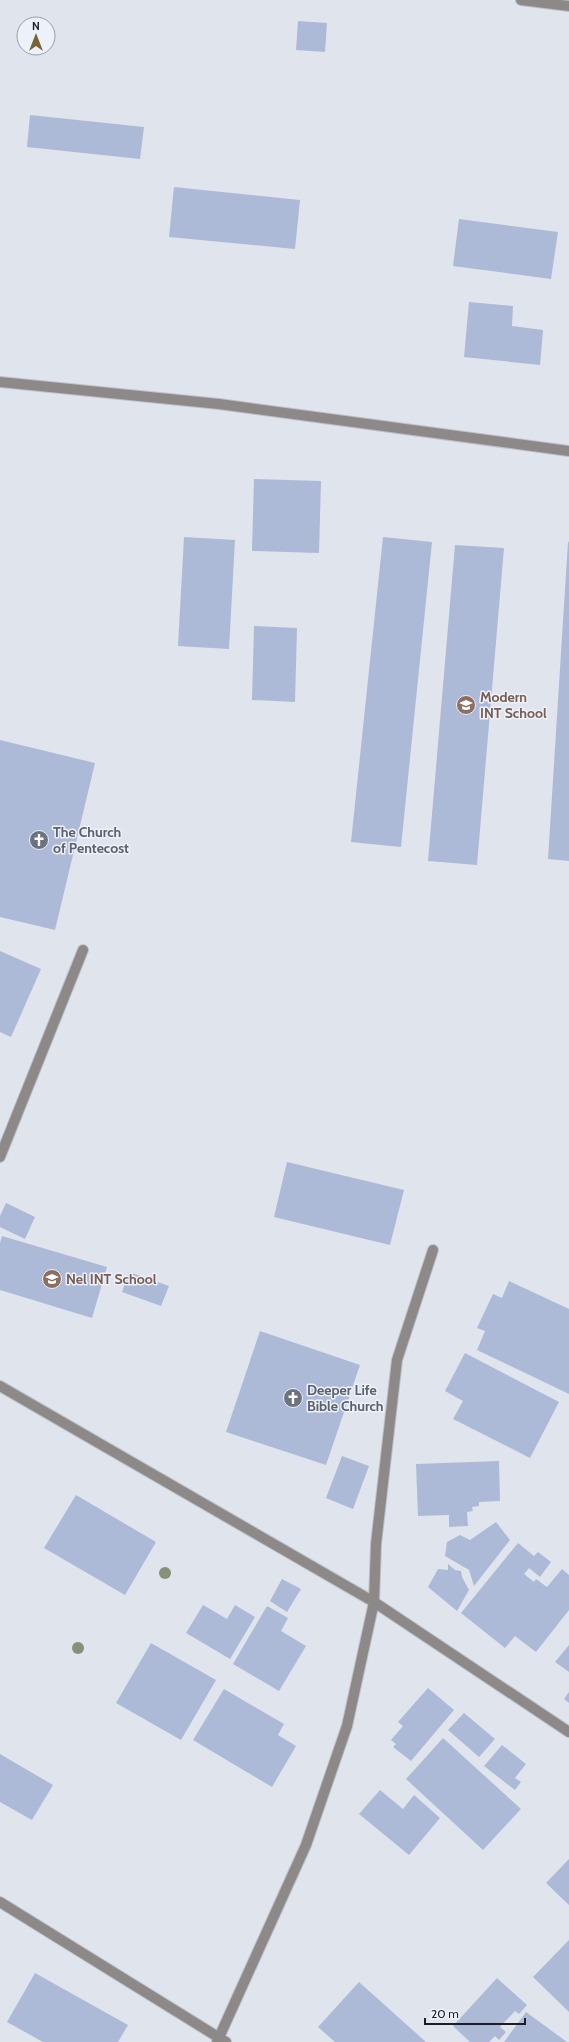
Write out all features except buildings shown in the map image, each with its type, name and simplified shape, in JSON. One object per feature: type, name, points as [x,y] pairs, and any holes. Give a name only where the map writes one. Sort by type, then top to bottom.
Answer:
[{"type":"street","points":[[521,0],[569,6]]},
{"type":"street","points":[[0,382],[219,404],[569,451]]},
{"type":"street","points":[[0,1157],[83,950]]},
{"type":"street","points":[[0,1902],[221,2040],[306,1845],[347,1726],[374,1602],[376,1544],[397,1360],[433,1250]]},
{"type":"street","points":[[0,1386],[374,1602],[569,1732]]},
{"type":"place","name":"Modern INT School","points":[[466,705]]},
{"type":"place","name":"The Church of Pentecost","points":[[39,840]]},
{"type":"place","name":"Nel INT School","points":[[52,1279]]},
{"type":"place","name":"Deeper Life Bible Church","points":[[293,1398]]}]
